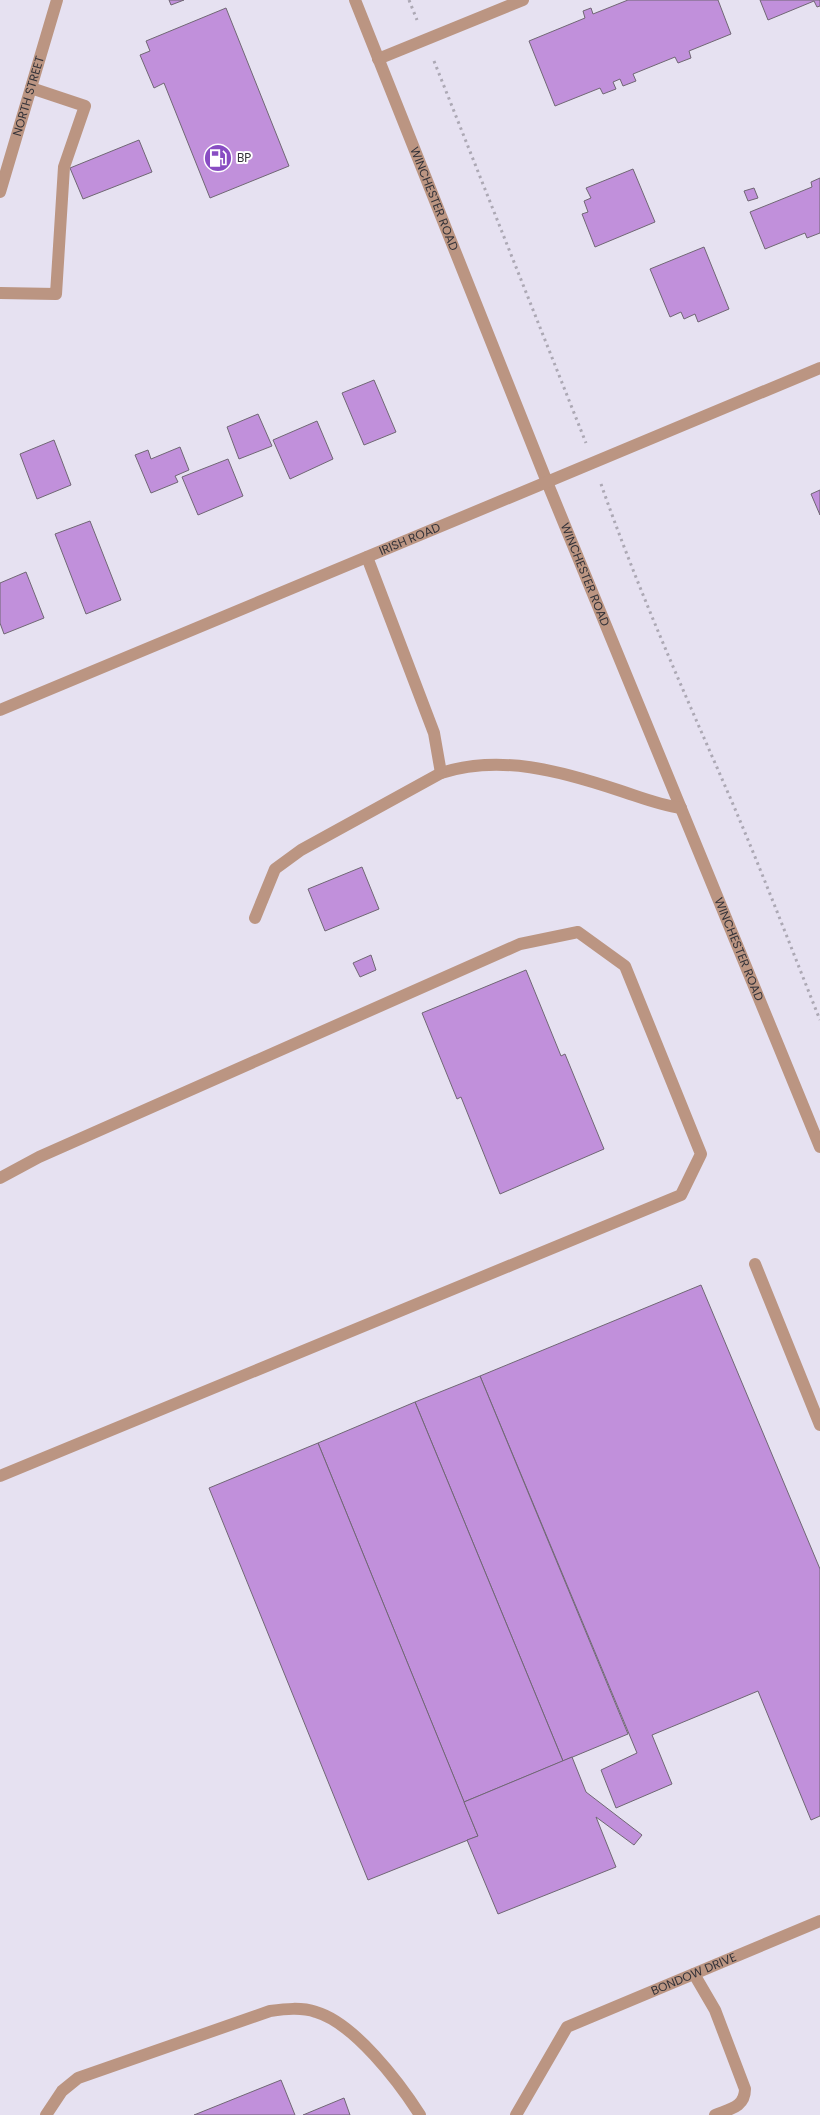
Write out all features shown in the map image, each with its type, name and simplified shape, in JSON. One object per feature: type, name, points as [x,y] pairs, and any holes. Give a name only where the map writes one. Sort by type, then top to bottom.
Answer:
[{"type":"street","name":"NORTH STREET","points":[[0,192],[57,0]]},
{"type":"street","name":"WINCHESTER ROAD","points":[[355,0],[547,482],[820,1147]]},
{"type":"street","points":[[378,58],[523,0]]},
{"type":"street","points":[[0,292],[56,294],[64,167],[85,106],[31,88]]},
{"type":"street","name":"IRISH ROAD","points":[[0,710],[820,368]]},
{"type":"street","points":[[367,557],[434,733],[441,773]]},
{"type":"street","points":[[255,918],[275,869],[301,850],[441,773],[460,767],[490,764],[520,766],[554,772],[662,805],[681,808]]},
{"type":"street","points":[[0,1178],[39,1157],[520,944],[578,932],[625,966],[701,1154],[681,1195],[0,1476]]},
{"type":"street","points":[[754,1264],[820,1425]]},
{"type":"street","name":"BONDOW DRIVE","points":[[516,2115],[567,2027],[820,1921]]},
{"type":"street","points":[[694,1974],[715,2010],[745,2089],[745,2097],[741,2104],[716,2115]]},
{"type":"street","points":[[46,2115],[62,2091],[78,2078],[270,2011],[293,2008],[316,2012],[339,2024],[387,2069],[420,2115]]},
{"type":"path","points":[[409,0],[594,462],[622,542],[664,647],[730,797],[820,1020]]},
{"type":"building","points":[[169,0],[184,0],[171,5]]},
{"type":"building","points":[[628,0],[718,0],[731,34],[689,51],[691,58],[678,63],[675,57],[633,74],[636,81],[623,86],[620,79],[613,82],[616,89],[603,94],[600,88],[555,106],[529,41],[585,18],[583,11],[591,8],[593,14]]},
{"type":"building","points":[[760,0],[820,0],[820,6],[817,7],[814,1],[768,20]]},
{"type":"building","points":[[226,8],[289,166],[210,198],[164,83],[154,88],[140,55],[150,51],[146,41]]},
{"type":"building","points":[[139,140],[152,172],[83,199],[70,168]]},
{"type":"building","points":[[633,169],[655,222],[595,247],[582,214],[588,212],[584,201],[591,198],[586,188]]},
{"type":"building","points":[[820,178],[820,233],[807,238],[805,233],[765,249],[750,212],[812,187],[811,182]]},
{"type":"building","points":[[754,188],[758,198],[748,201],[744,191]]},
{"type":"building","points":[[704,247],[729,309],[698,322],[695,314],[684,319],[681,312],[670,317],[650,269]]},
{"type":"building","points":[[374,380],[396,432],[364,445],[342,393]]},
{"type":"building","points":[[258,414],[272,446],[239,459],[227,427]]},
{"type":"building","points":[[317,421],[333,459],[290,479],[273,440]]},
{"type":"building","points":[[54,440],[71,485],[37,499],[20,454]]},
{"type":"building","points":[[180,447],[189,470],[175,476],[178,482],[151,493],[135,455],[148,450],[151,459]]},
{"type":"building","points":[[228,459],[243,496],[198,515],[182,477]]},
{"type":"building","points":[[820,490],[820,515],[811,494]]},
{"type":"building","points":[[90,521],[121,600],[86,614],[55,534]]},
{"type":"building","points":[[26,572],[44,618],[4,634],[0,623],[0,583]]},
{"type":"building","points":[[362,867],[379,909],[325,931],[308,889]]},
{"type":"building","points":[[371,955],[376,970],[360,977],[353,963]]},
{"type":"building","points":[[526,970],[561,1056],[565,1054],[604,1149],[500,1194],[461,1097],[457,1099],[422,1013]]},
{"type":"building","points":[[701,1285],[820,1569],[820,1816],[811,1820],[758,1691],[652,1735],[672,1784],[616,1808],[601,1770],[637,1753],[480,1376]]},
{"type":"building","points":[[480,1376],[628,1734],[563,1761],[415,1402]]},
{"type":"building","points":[[415,1402],[563,1761],[464,1802],[318,1443]]},
{"type":"building","points":[[318,1443],[478,1836],[368,1880],[209,1488]]},
{"type":"building","points":[[572,1757],[586,1792],[642,1835],[634,1845],[596,1817],[616,1867],[498,1914],[467,1840],[478,1836],[464,1802]]},
{"type":"building","points":[[281,2080],[295,2115],[194,2115]]},
{"type":"building","points":[[344,2098],[350,2115],[303,2115]]},
{"type":"place","name":"BP","points":[[218,158]]}]
